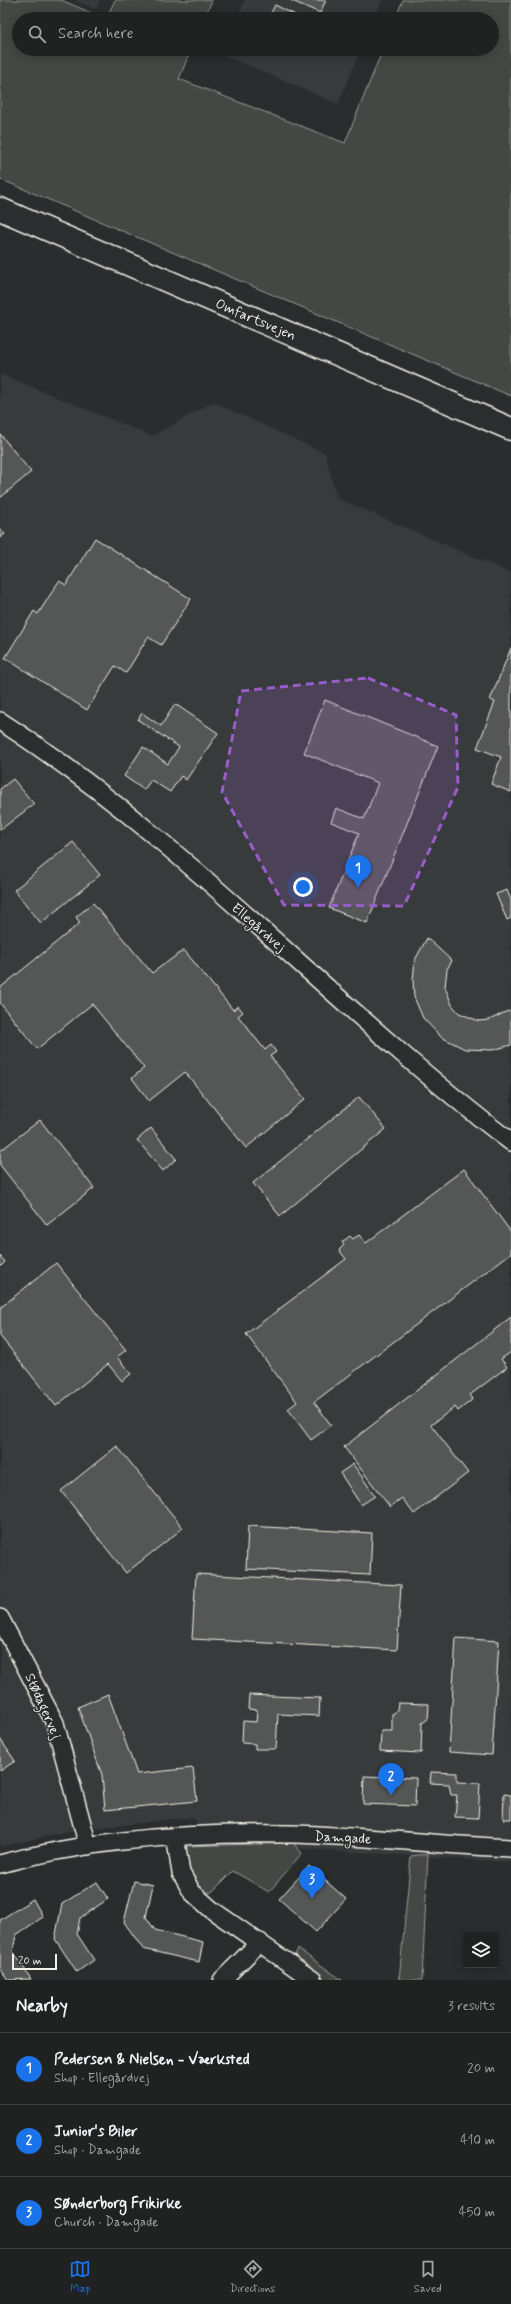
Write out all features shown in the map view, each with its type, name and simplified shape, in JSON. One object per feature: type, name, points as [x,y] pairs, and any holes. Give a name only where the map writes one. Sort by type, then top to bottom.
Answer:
[{"type":"highway","name":"Omfartsvejen","points":[[0,209],[511,429]]},
{"type":"street","name":"Ellegårdvej","points":[[0,721],[80,776],[194,871],[403,1054],[511,1142]]},
{"type":"street","name":"Stødagervej","points":[[0,1618],[55,1723],[88,1846]]},
{"type":"street","name":"Damgade","points":[[0,1864],[88,1846],[175,1836],[290,1834],[511,1848]]},
{"type":"street","points":[[175,1836],[181,1873],[192,1892],[212,1910],[313,1980]]},
{"type":"street","points":[[222,1980],[260,1942]]},
{"type":"highlighted area","points":[[368,678],[456,715],[458,787],[404,906],[284,905],[222,792],[241,691]]},
{"type":"shaded area","points":[[0,0],[61,0],[89,12],[12,12],[12,56],[188,56],[179,79],[345,143],[380,56],[499,56],[499,12],[398,12],[403,0],[511,0],[511,396],[0,179]]},
{"type":"shaded area","points":[[74,0],[100,0],[96,9]]},
{"type":"shaded area","points":[[115,0],[212,0],[207,12],[109,12]]},
{"type":"shaded area","points":[[245,0],[382,0],[377,12],[240,12]]},
{"type":"shaded area","points":[[227,56],[358,56],[338,104]]},
{"type":"shaded area","points":[[0,374],[152,436],[213,402],[325,453],[337,498],[511,573],[511,1862],[219,1844],[192,1817],[69,1831],[0,1847]]},
{"type":"shaded area","points":[[293,1843],[302,1853],[269,1892],[233,1871],[212,1892],[201,1893],[191,1881],[183,1851],[188,1846]]},
{"type":"shaded area","points":[[428,1854],[422,1980],[399,1980],[411,1856]]},
{"type":"shaded area","points":[[298,1949],[342,1980],[324,1980],[294,1957]]},
{"type":"building","points":[[290,0],[326,0],[320,12]]},
{"type":"building","points":[[275,5],[290,12],[272,12]]},
{"type":"building","points":[[0,434],[31,472],[0,498]]},
{"type":"building","points":[[0,529],[5,534],[0,538]]},
{"type":"building","points":[[95,538],[191,599],[161,645],[148,637],[126,673],[115,666],[87,710],[5,658],[34,611],[38,614],[59,581],[66,585]]},
{"type":"building","points":[[511,648],[511,792],[491,784],[501,757],[477,748],[495,702],[490,700]]},
{"type":"building","points":[[325,700],[438,746],[367,923],[329,908],[359,833],[331,822],[336,808],[364,819],[378,783],[304,753]]},
{"type":"building","points":[[175,704],[218,733],[186,780],[181,776],[170,792],[151,780],[144,790],[124,776],[143,747],[168,764],[179,747],[138,720],[142,713],[161,726]]},
{"type":"building","points":[[13,779],[34,804],[0,830],[0,789]]},
{"type":"building","points":[[73,842],[100,875],[41,923],[14,890]]},
{"type":"building","points":[[507,890],[511,900],[511,918],[507,920],[496,894]]},
{"type":"building","points":[[93,903],[152,973],[184,950],[233,1010],[238,1006],[243,1012],[238,1016],[265,1050],[271,1045],[276,1052],[270,1056],[305,1099],[246,1148],[185,1072],[149,1101],[132,1078],[144,1068],[92,1004],[37,1049],[0,1003],[0,988],[80,923],[76,917]]},
{"type":"building","points":[[427,938],[452,961],[447,969],[445,987],[452,1005],[459,1013],[479,1021],[489,1020],[508,1011],[511,1013],[511,1045],[493,1050],[465,1049],[441,1037],[423,1018],[414,997],[413,980],[415,960]]},
{"type":"building","points":[[359,1097],[386,1129],[280,1216],[253,1183]]},
{"type":"building","points":[[40,1120],[94,1188],[47,1225],[0,1165],[0,1151]]},
{"type":"building","points":[[151,1128],[176,1159],[163,1171],[137,1140]]},
{"type":"building","points":[[464,1169],[511,1232],[511,1253],[314,1402],[331,1425],[311,1440],[288,1409],[297,1402],[246,1334],[346,1259],[339,1250],[344,1245],[342,1242],[350,1236],[353,1239],[359,1235],[366,1243]]},
{"type":"building","points":[[0,1256],[5,1262],[0,1267]]},
{"type":"building","points":[[56,1263],[126,1350],[117,1357],[131,1374],[122,1381],[108,1364],[56,1406],[0,1336],[0,1308]]},
{"type":"building","points":[[511,1317],[511,1352],[501,1359],[507,1367],[470,1395],[473,1399],[458,1411],[455,1407],[431,1425],[468,1473],[414,1514],[402,1498],[390,1507],[344,1447]]},
{"type":"building","points":[[117,1446],[183,1528],[126,1573],[61,1491]]},
{"type":"building","points":[[353,1464],[375,1496],[361,1505],[340,1473]]},
{"type":"building","points":[[248,1526],[372,1533],[370,1575],[246,1569]]},
{"type":"building","points":[[196,1574],[401,1585],[397,1650],[192,1639]]},
{"type":"building","points":[[456,1638],[499,1641],[492,1755],[449,1752]]},
{"type":"building","points":[[108,1694],[137,1774],[193,1768],[197,1801],[105,1810],[102,1775],[78,1707]]},
{"type":"building","points":[[249,1695],[320,1698],[319,1716],[278,1714],[276,1749],[255,1749],[255,1744],[242,1743],[243,1721],[256,1722],[257,1710],[248,1709]]},
{"type":"building","points":[[398,1703],[429,1704],[428,1719],[422,1723],[421,1753],[380,1751],[381,1731],[392,1731],[392,1714],[397,1711]]},
{"type":"building","points":[[0,1739],[15,1761],[0,1771]]},
{"type":"building","points":[[431,1772],[457,1773],[457,1782],[480,1783],[478,1818],[455,1817],[457,1795],[451,1795],[449,1784],[430,1783]]},
{"type":"building","points":[[364,1776],[416,1778],[415,1806],[363,1804]]},
{"type":"building","points":[[504,1794],[511,1795],[511,1819],[503,1819]]},
{"type":"building","points":[[309,1866],[346,1899],[316,1932],[279,1899]]},
{"type":"building","points":[[134,1881],[153,1885],[146,1917],[155,1930],[203,1942],[199,1962],[143,1949],[124,1922]]},
{"type":"building","points":[[97,1882],[108,1899],[80,1918],[77,1934],[94,1960],[77,1972],[55,1939],[62,1904]]},
{"type":"building","points":[[33,1899],[43,1917],[16,1935],[13,1951],[31,1979],[8,1980],[0,1968],[0,1920]]},
{"type":"place","name":"Pedersen & Nielsen - Værksted","points":[[358,888]]},
{"type":"place","name":"Junior's Biler","points":[[391,1796]]},
{"type":"place","name":"Sønderborg Frikirke","points":[[312,1899]]}]
